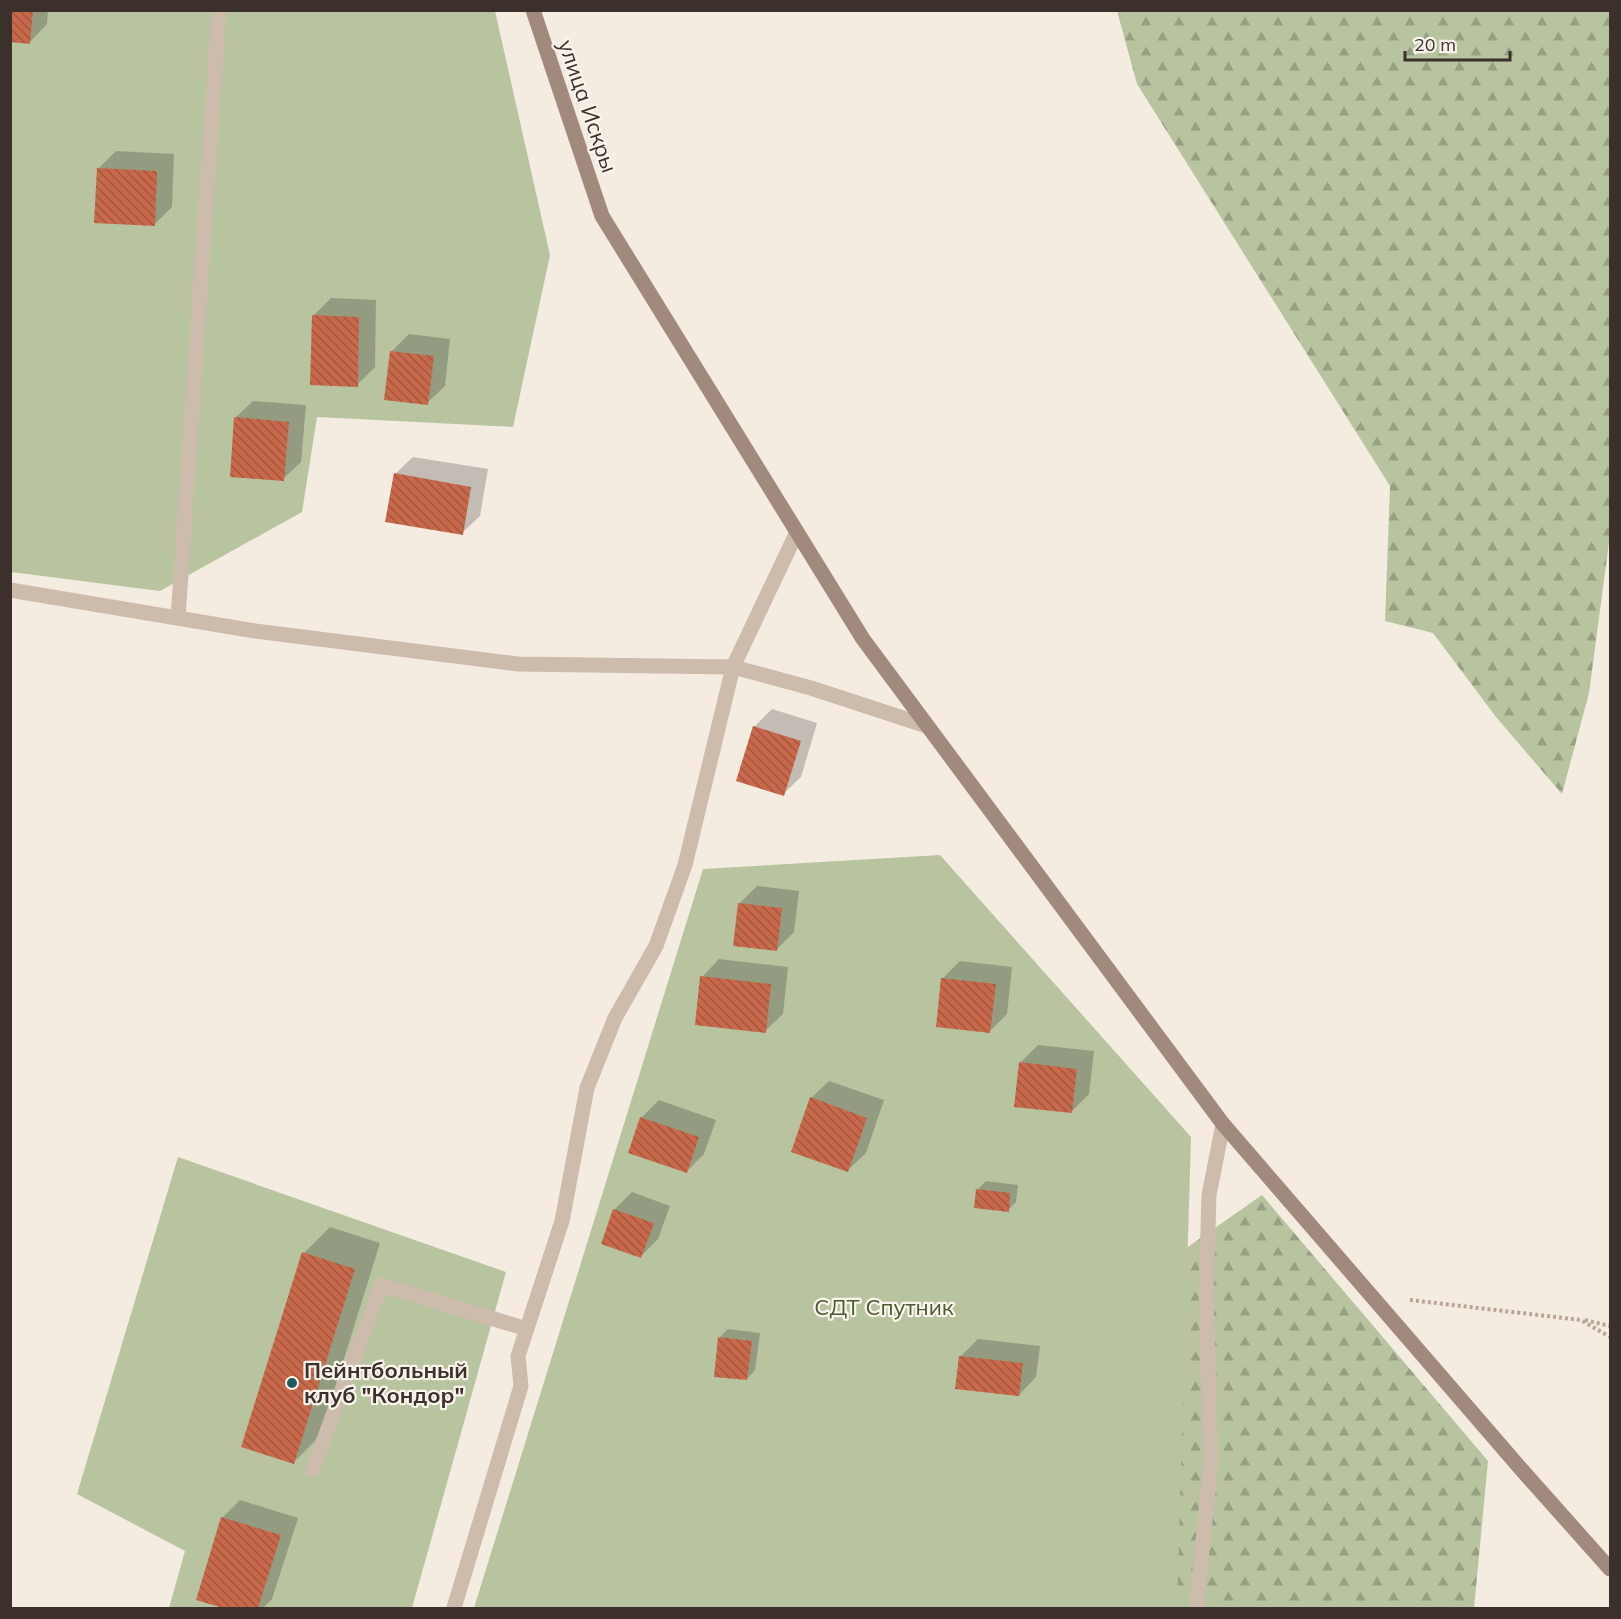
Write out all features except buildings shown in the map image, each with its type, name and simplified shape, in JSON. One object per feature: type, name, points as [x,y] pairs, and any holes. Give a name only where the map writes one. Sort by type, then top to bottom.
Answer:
[{"type":"main road","name":"улица Искры","points":[[532,10],[602,216],[863,639],[1223,1124],[1521,1469],[1611,1569]]},
{"type":"lane","points":[[178,618],[219,10]]},
{"type":"lane","points":[[454,1608],[521,1386],[518,1356],[561,1221],[587,1088],[615,1018],[656,946],[685,865],[733,667],[797,532]]},
{"type":"lane","points":[[10,591],[255,631],[518,664],[733,667],[811,688],[927,726]]},
{"type":"lane","points":[[1198,1608],[1211,1462],[1206,1296],[1209,1195],[1223,1124]]},
{"type":"lane","points":[[313,1468],[381,1285],[527,1329]]},
{"type":"path","points":[[1371,1295],[1581,1320],[1611,1326]]},
{"type":"path","points":[[1581,1320],[1611,1337]]},
{"type":"green space","points":[[11,11],[495,11],[550,255],[513,427],[317,417],[302,512],[160,591],[11,572]]},
{"type":"green space","points":[[1117,11],[1610,11],[1610,535],[1589,693],[1562,794],[1496,717],[1433,633],[1385,621],[1390,486],[1137,84]]},
{"type":"green space","name":"СДТ Спутник","points":[[940,855],[1191,1137],[1177,1608],[474,1608],[703,869]]},
{"type":"green space","name":"Пейнтбольный клуб \"Кондор\"","points":[[178,1157],[506,1272],[412,1608],[169,1608],[185,1551],[77,1494]]},
{"type":"green space","points":[[1262,1195],[1488,1461],[1474,1608],[1092,1608],[1115,1298]]},
{"type":"place","name":"Пейнтбольный клуб \"Кондор\"","points":[[292,1383]]}]
